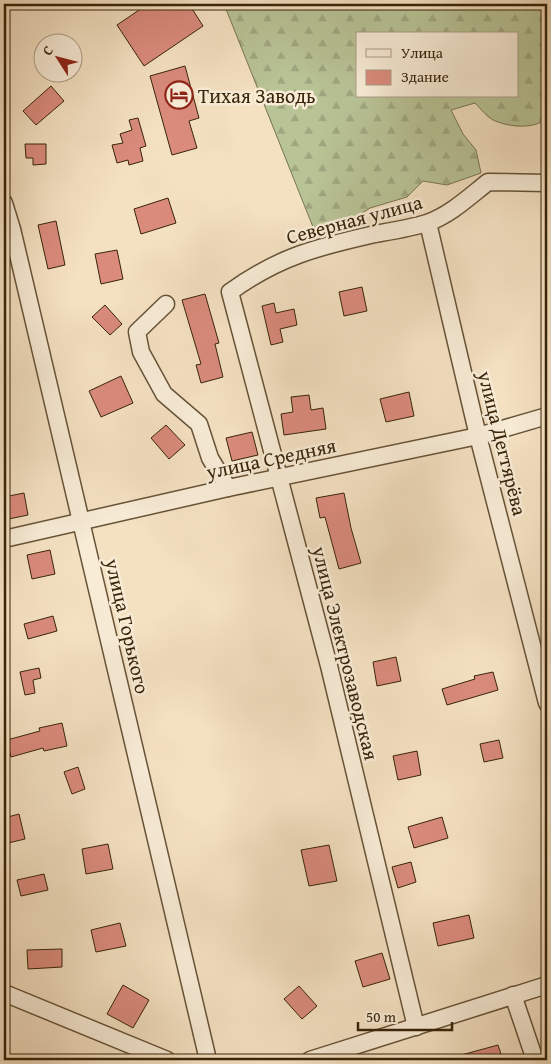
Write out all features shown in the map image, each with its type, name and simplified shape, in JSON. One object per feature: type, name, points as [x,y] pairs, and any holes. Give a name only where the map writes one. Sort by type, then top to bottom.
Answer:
[{"type":"street","name":"Северная улица","points":[[230,292],[256,272],[293,255],[318,247],[428,222],[456,207],[488,182],[547,183]]},
{"type":"street","name":"улица Горького","points":[[4,203],[12,229],[82,522],[208,1060]]},
{"type":"street","name":"улица Дегтярёва","points":[[428,222],[478,436],[547,703]]},
{"type":"street","name":"улица Электрозаводская","points":[[230,292],[329,666],[416,1027]]},
{"type":"street","points":[[166,304],[136,332],[141,352],[164,394],[198,424],[210,458],[228,488]]},
{"type":"street","name":"улица Средняя","points":[[4,539],[228,488],[478,436],[547,416]]},
{"type":"street","points":[[310,1060],[547,984]]},
{"type":"street","points":[[4,993],[167,1060]]},
{"type":"street","points":[[513,995],[535,1060]]},
{"type":"green space","points":[[224,4],[547,4],[547,118],[542,122],[528,126],[513,126],[493,120],[475,103],[451,110],[463,134],[476,150],[481,173],[447,185],[423,181],[407,197],[370,208],[350,221],[313,227]]},
{"type":"building","points":[[148,4],[189,4],[203,26],[144,66],[117,25]]},
{"type":"building","points":[[185,66],[199,118],[189,121],[197,148],[172,155],[150,76]]},
{"type":"building","points":[[51,86],[64,101],[36,125],[23,111]]},
{"type":"building","points":[[138,118],[146,146],[140,148],[143,161],[129,165],[128,160],[117,163],[112,145],[123,143],[120,134],[132,130],[129,120]]},
{"type":"building","points":[[25,144],[46,144],[46,164],[33,165],[33,158],[26,158]]},
{"type":"building","points":[[168,198],[176,223],[141,234],[134,209]]},
{"type":"building","points":[[56,221],[65,265],[48,269],[38,225]]},
{"type":"building","points":[[117,250],[123,279],[101,284],[95,254]]},
{"type":"building","points":[[362,287],[367,311],[344,316],[339,292]]},
{"type":"building","points":[[205,294],[219,343],[215,344],[223,377],[201,383],[196,365],[201,364],[182,300]]},
{"type":"building","points":[[274,303],[276,313],[294,309],[297,325],[280,329],[283,342],[271,345],[262,306]]},
{"type":"building","points":[[105,305],[122,324],[110,335],[92,317]]},
{"type":"building","points":[[121,376],[133,403],[101,417],[89,391]]},
{"type":"building","points":[[409,392],[414,416],[386,422],[380,399]]},
{"type":"building","points":[[309,395],[311,410],[323,408],[326,429],[284,435],[281,414],[293,412],[291,397]]},
{"type":"building","points":[[166,425],[185,445],[169,459],[151,438]]},
{"type":"building","points":[[252,432],[258,455],[232,461],[226,438]]},
{"type":"building","points":[[24,493],[28,515],[4,520],[4,497]]},
{"type":"building","points":[[344,493],[361,563],[339,569],[325,517],[320,518],[316,498]]},
{"type":"building","points":[[50,550],[55,574],[32,579],[27,555]]},
{"type":"building","points":[[53,616],[57,631],[28,639],[24,624]]},
{"type":"building","points":[[396,657],[401,681],[377,686],[373,662]]},
{"type":"building","points":[[39,668],[41,678],[33,680],[35,693],[25,695],[20,672]]},
{"type":"building","points":[[493,672],[498,690],[447,705],[442,689],[475,679],[474,676]]},
{"type":"building","points":[[62,723],[67,746],[44,751],[43,748],[11,757],[7,740],[40,731],[39,728]]},
{"type":"building","points":[[499,740],[503,758],[484,762],[480,744]]},
{"type":"building","points":[[417,751],[421,775],[398,780],[393,756]]},
{"type":"building","points":[[78,767],[85,789],[72,794],[64,772]]},
{"type":"building","points":[[19,814],[25,839],[4,844],[4,818]]},
{"type":"building","points":[[442,817],[448,838],[414,848],[408,827]]},
{"type":"building","points":[[108,844],[113,869],[86,874],[82,849]]},
{"type":"building","points":[[329,845],[337,881],[309,886],[301,850]]},
{"type":"building","points":[[411,862],[416,882],[398,888],[392,867]]},
{"type":"building","points":[[44,874],[48,890],[21,896],[17,880]]},
{"type":"building","points":[[469,915],[474,938],[438,946],[433,923]]},
{"type":"building","points":[[120,923],[126,946],[96,952],[91,930]]},
{"type":"building","points":[[62,949],[62,967],[28,969],[27,950]]},
{"type":"building","points":[[382,953],[390,979],[363,987],[355,961]]},
{"type":"building","points":[[123,985],[149,1000],[133,1028],[107,1014]]},
{"type":"building","points":[[299,986],[317,1006],[302,1019],[284,999]]},
{"type":"building","points":[[498,1045],[503,1060],[455,1060],[454,1057]]},
{"type":"place","name":"Тихая Заводь","points":[[179,95]]}]
